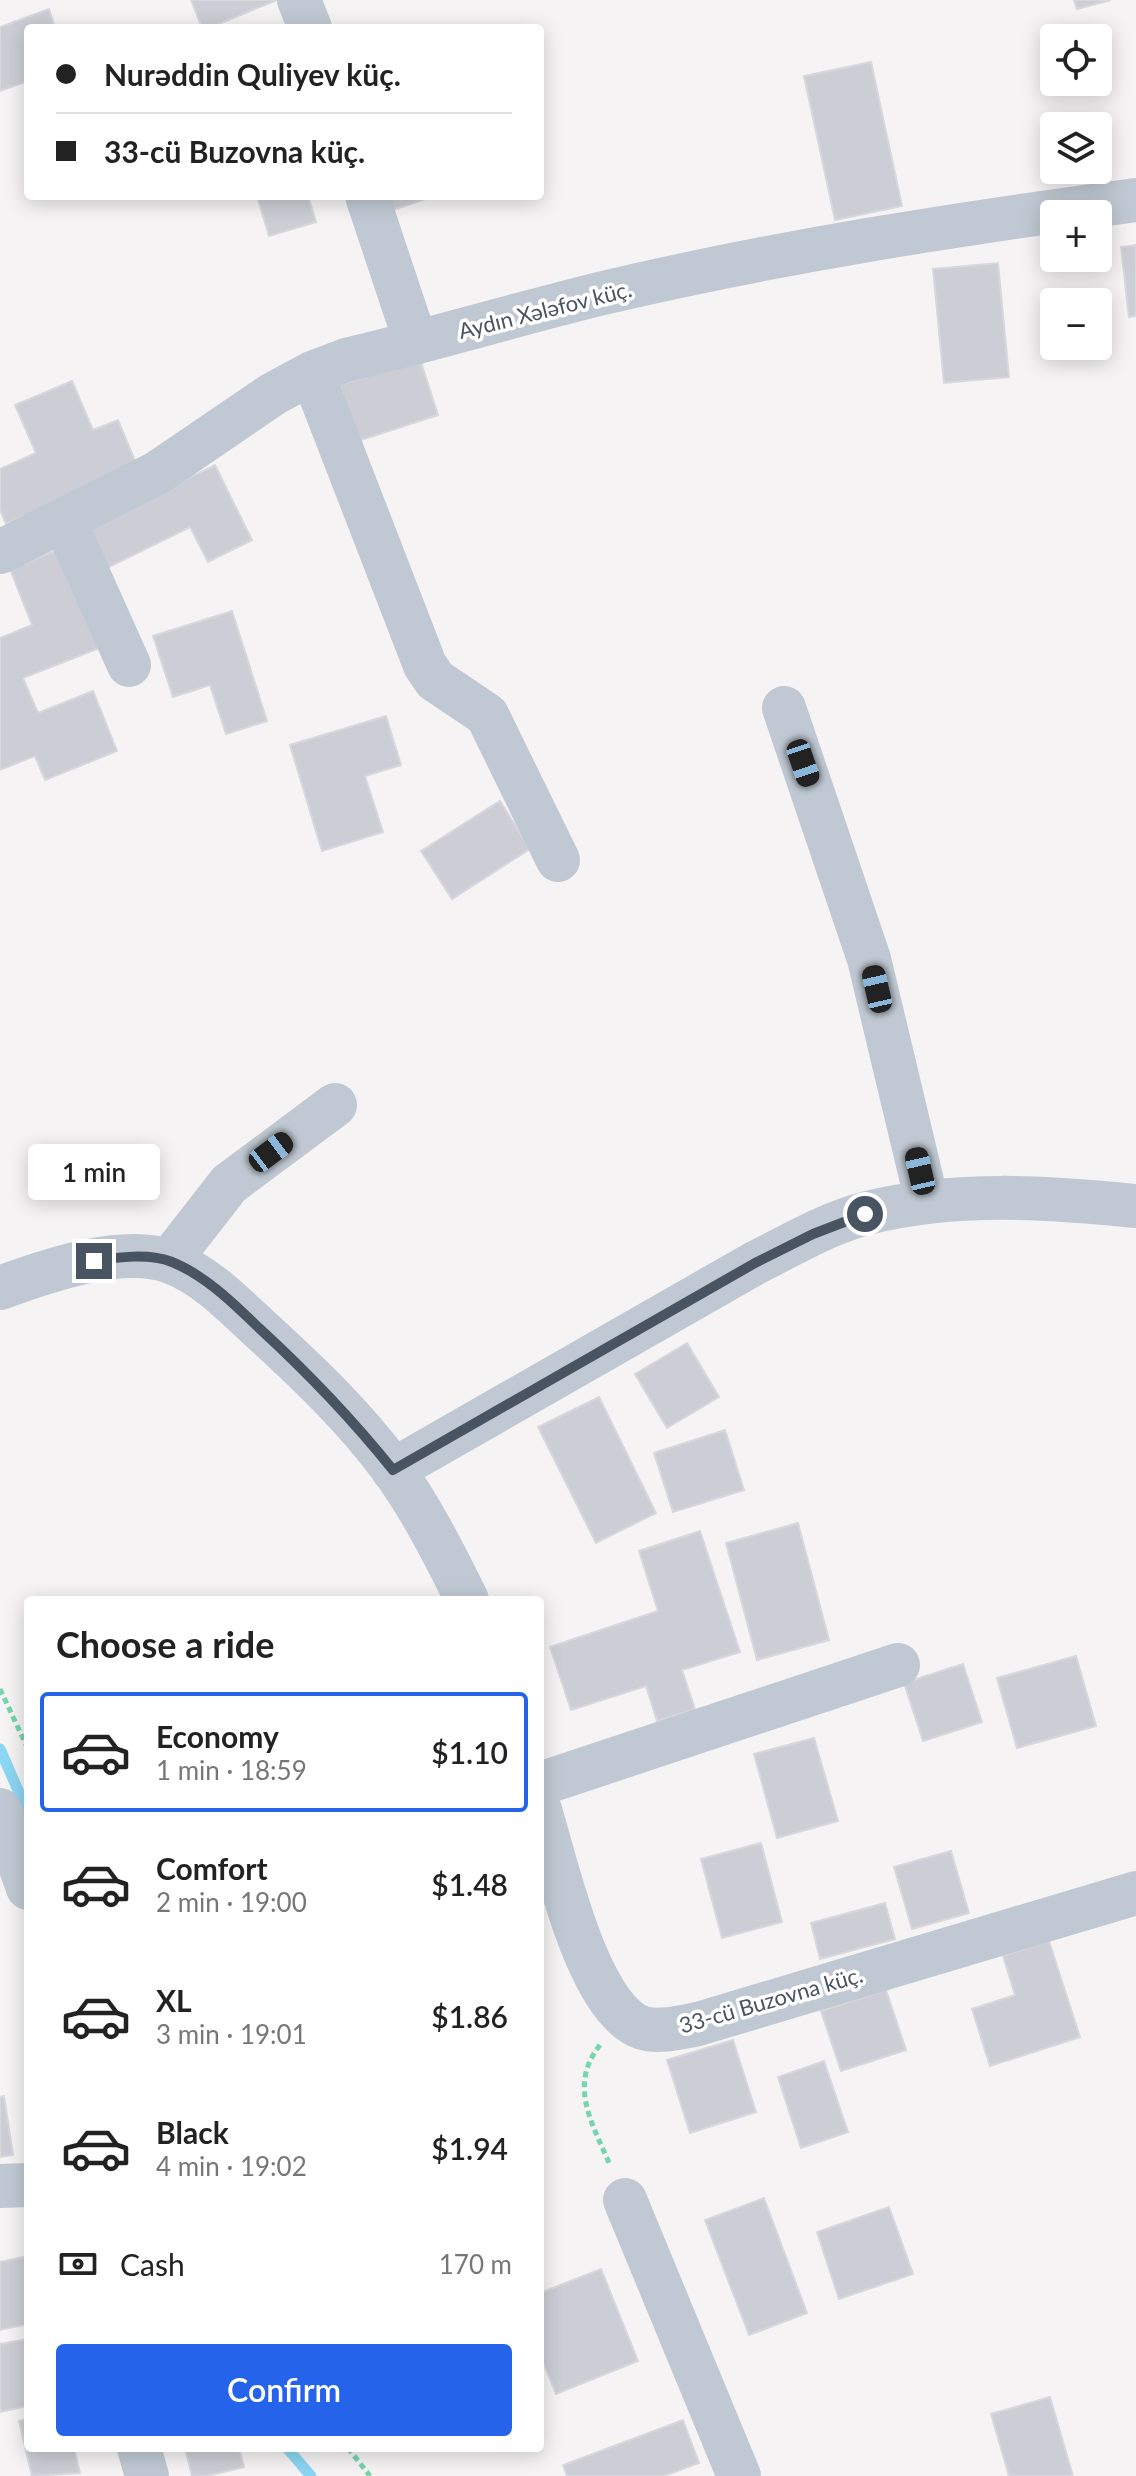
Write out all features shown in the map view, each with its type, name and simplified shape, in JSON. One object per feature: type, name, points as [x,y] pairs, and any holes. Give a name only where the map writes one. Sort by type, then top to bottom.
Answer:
[{"type":"street","points":[[299,0],[308,24]]},
{"type":"street","points":[[368,200],[416,343]]},
{"type":"street","name":"Aydın Xələfov küç.","points":[[0,552],[157,473],[273,394],[312,373],[346,360],[597,295],[727,266],[917,231],[1136,200]]},
{"type":"street","points":[[312,373],[425,665],[435,680],[487,715],[558,860]]},
{"type":"street","points":[[64,520],[129,665]]},
{"type":"street","points":[[784,708],[869,959],[927,1202]]},
{"type":"street","points":[[169,1261],[229,1184],[335,1105]]},
{"type":"street","points":[[393,1470],[755,1263],[813,1234],[865,1214],[927,1202],[980,1197],[1049,1197],[1136,1206]]},
{"type":"street","points":[[0,1288],[47,1271],[111,1258],[169,1261],[195,1274],[221,1293],[306,1371],[393,1470],[465,1596]]},
{"type":"street","points":[[544,1783],[898,1665]]},
{"type":"street","points":[[0,1810],[24,1877]]},
{"type":"street","name":"33-cü Buzovna küç.","points":[[544,1823],[588,1964],[604,1995],[623,2015],[643,2028],[667,2030],[698,2024],[1136,1893]]},
{"type":"street","points":[[0,2186],[24,2185]]},
{"type":"street","points":[[625,2200],[739,2476]]},
{"type":"street","points":[[140,2452],[147,2476]]},
{"type":"path","points":[[0,1689],[24,1740]]},
{"type":"path","points":[[623,2015],[589,2058],[582,2083],[592,2123],[625,2200]]},
{"type":"path","points":[[351,2452],[370,2476]]},
{"type":"building","points":[[191,0],[277,0],[219,24],[200,24]]},
{"type":"building","points":[[1074,0],[1111,0],[1077,9]]},
{"type":"building","points":[[49,9],[54,24],[24,24],[24,82],[0,91],[0,27]]},
{"type":"building","points":[[871,62],[902,206],[835,220],[804,76]]},
{"type":"building","points":[[258,200],[309,200],[316,222],[269,236]]},
{"type":"building","points":[[389,200],[422,200],[393,210]]},
{"type":"building","points":[[1136,245],[1136,316],[1129,317],[1121,247]]},
{"type":"building","points":[[998,263],[1009,377],[944,383],[933,269]]},
{"type":"building","points":[[420,359],[438,415],[358,441],[340,385]]},
{"type":"building","points":[[72,381],[93,430],[118,420],[138,468],[6,524],[0,510],[0,469],[36,453],[15,405]]},
{"type":"building","points":[[215,465],[252,540],[208,562],[190,527],[107,568],[87,528]]},
{"type":"building","points":[[62,548],[102,647],[23,678],[38,713],[93,691],[117,751],[45,780],[35,756],[0,770],[0,638],[32,625],[10,569]]},
{"type":"building","points":[[232,611],[267,721],[226,734],[210,685],[173,697],[153,636]]},
{"type":"building","points":[[386,716],[401,765],[365,776],[383,832],[322,851],[290,745]]},
{"type":"building","points":[[500,801],[530,849],[452,899],[421,851]]},
{"type":"building","points":[[687,1343],[719,1397],[667,1428],[635,1374]]},
{"type":"building","points":[[599,1397],[656,1513],[596,1543],[538,1427]]},
{"type":"building","points":[[725,1430],[744,1490],[673,1512],[654,1453]]},
{"type":"building","points":[[798,1523],[829,1640],[757,1660],[726,1543]]},
{"type":"building","points":[[700,1531],[740,1652],[682,1670],[695,1709],[657,1721],[646,1686],[571,1710],[550,1647],[658,1611],[639,1551]]},
{"type":"building","points":[[1076,1656],[1096,1726],[1017,1748],[997,1678]]},
{"type":"building","points":[[963,1664],[982,1722],[923,1741],[904,1683]]},
{"type":"building","points":[[814,1738],[838,1821],[777,1838],[754,1754]]},
{"type":"building","points":[[761,1843],[782,1922],[722,1938],[701,1859]]},
{"type":"building","points":[[951,1851],[969,1913],[912,1929],[894,1867]]},
{"type":"building","points":[[885,1903],[895,1939],[820,1959],[811,1923]]},
{"type":"building","points":[[1049,1941],[1080,2037],[990,2066],[972,2009],[1015,1995],[1003,1956]]},
{"type":"building","points":[[886,1990],[906,2050],[841,2071],[821,2011]]},
{"type":"building","points":[[733,2040],[756,2112],[690,2133],[667,2060]]},
{"type":"building","points":[[824,2061],[848,2132],[801,2148],[778,2077]]},
{"type":"building","points":[[4,2096],[13,2155],[0,2157],[0,2097]]},
{"type":"building","points":[[764,2198],[807,2313],[749,2335],[705,2220]]},
{"type":"building","points":[[889,2207],[913,2274],[839,2299],[817,2232]]},
{"type":"building","points":[[24,2257],[24,2325],[0,2330],[0,2262]]},
{"type":"building","points":[[601,2269],[638,2361],[556,2394],[544,2364],[544,2291]]},
{"type":"building","points":[[24,2340],[24,2407],[0,2412],[0,2344]]},
{"type":"building","points":[[1050,2397],[1073,2476],[1009,2476],[991,2414]]},
{"type":"building","points":[[24,2420],[24,2442],[19,2421]]},
{"type":"building","points":[[683,2420],[699,2463],[664,2476],[567,2476],[563,2465]]},
{"type":"building","points":[[26,2452],[75,2452],[80,2473],[32,2476]]},
{"type":"building","points":[[186,2452],[240,2452],[244,2467],[207,2476],[192,2476]]},
{"type":"waterway","points":[[0,1749],[24,1804]]},
{"type":"waterway","points":[[290,2452],[311,2476]]},
{"type":"route","points":[[94,1261],[132,1257],[169,1261],[195,1274],[221,1293],[306,1371],[393,1470],[755,1263],[813,1234],[865,1214]]}]
